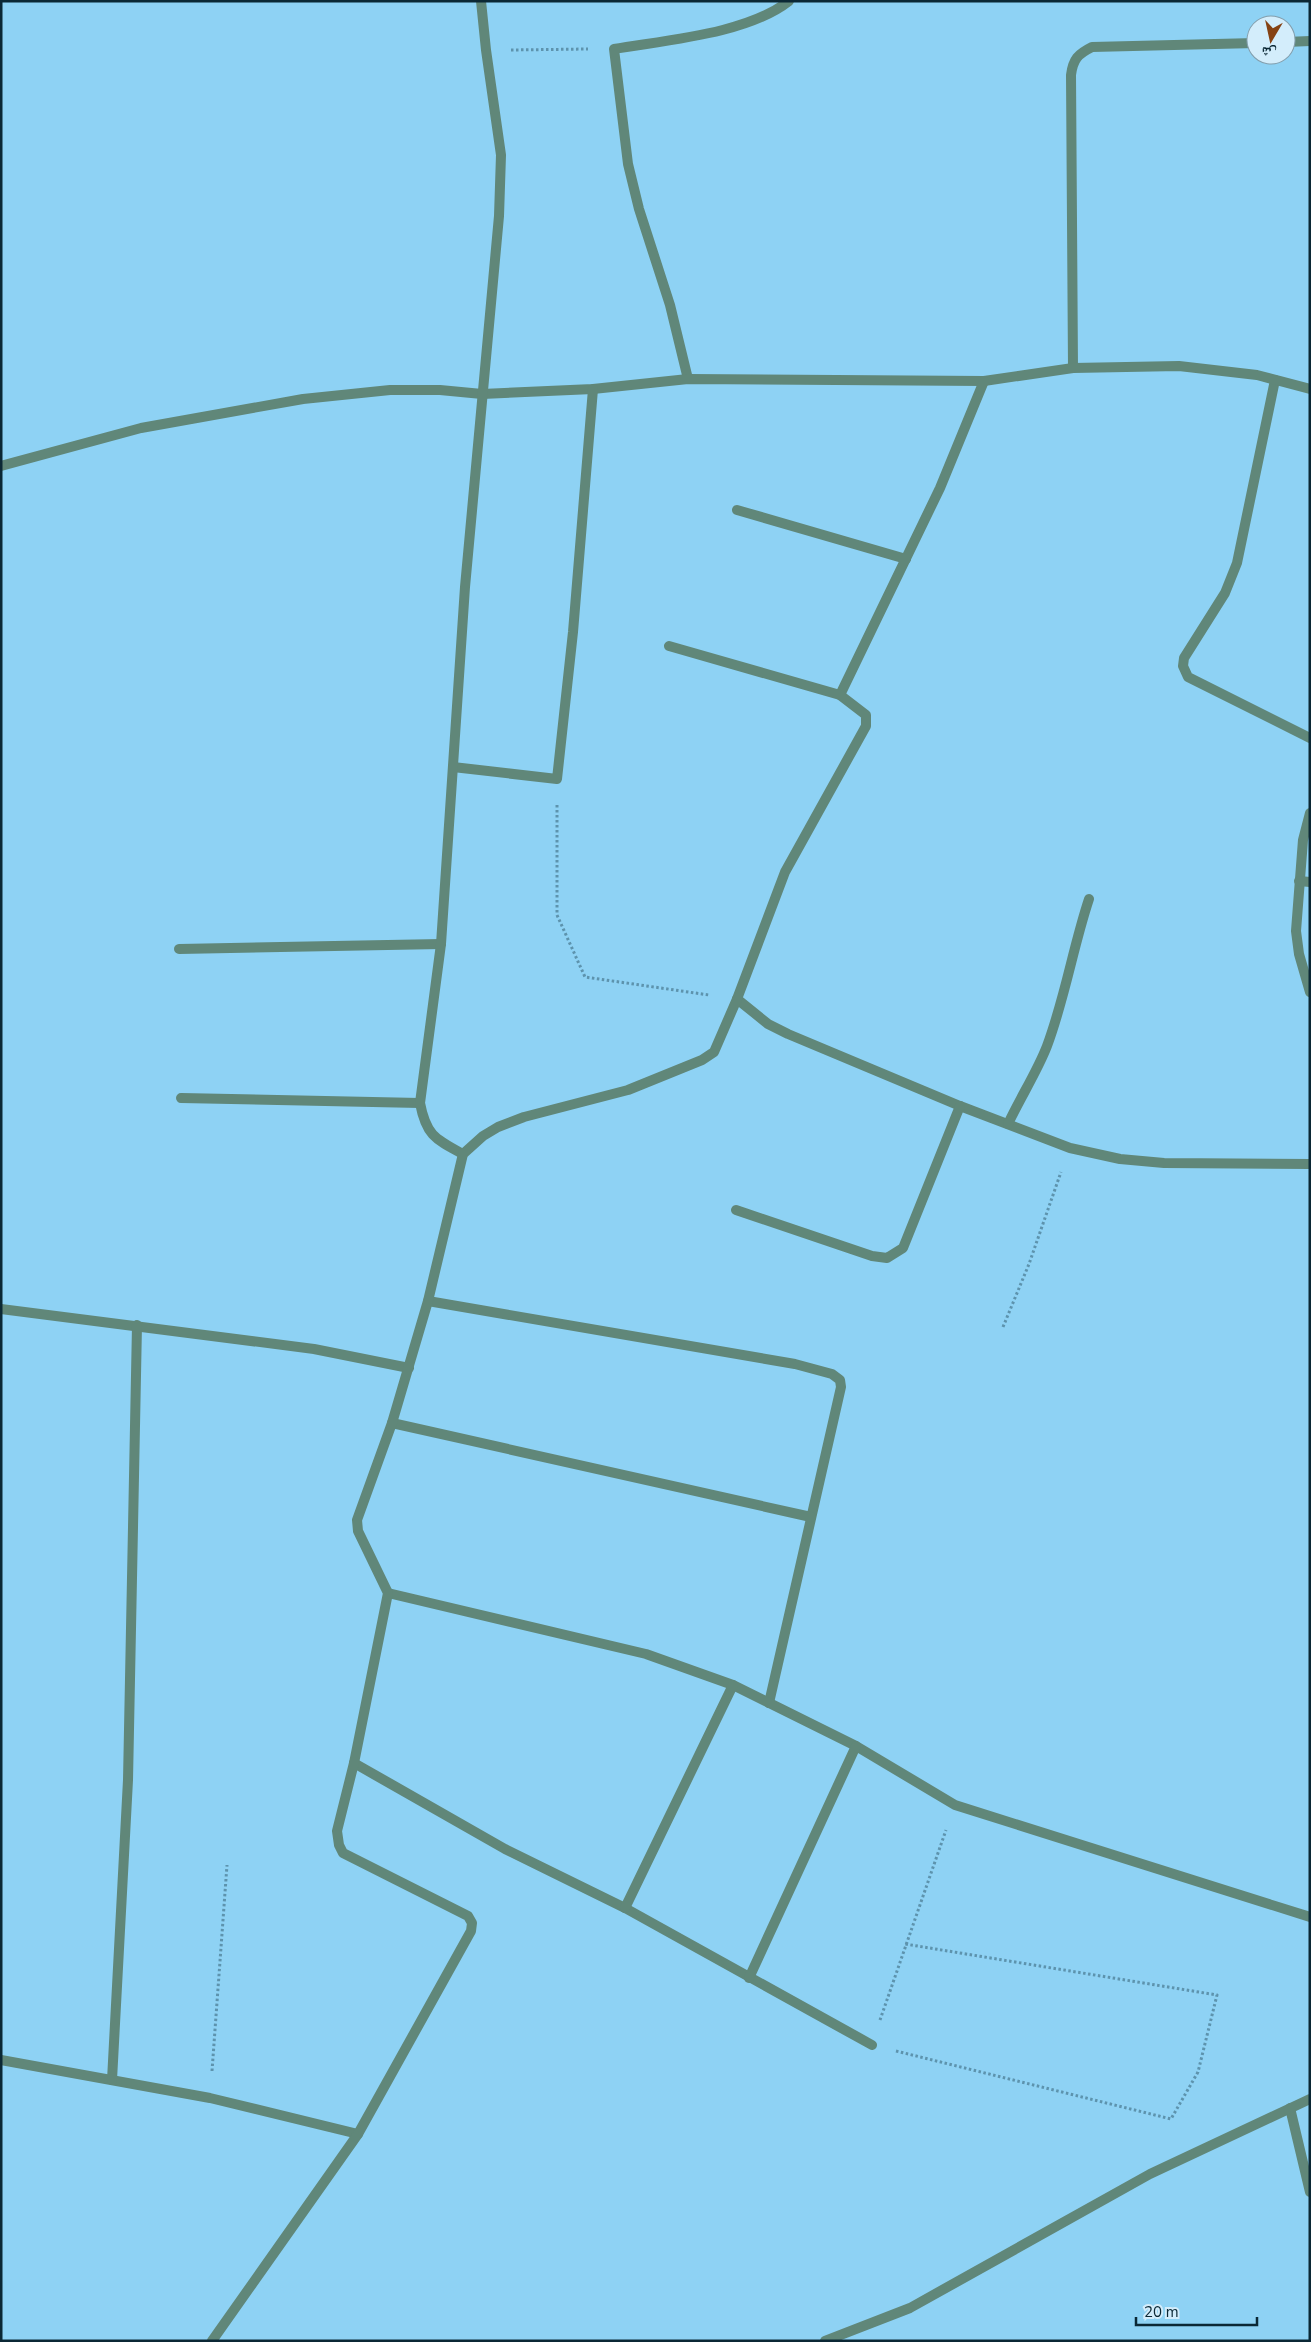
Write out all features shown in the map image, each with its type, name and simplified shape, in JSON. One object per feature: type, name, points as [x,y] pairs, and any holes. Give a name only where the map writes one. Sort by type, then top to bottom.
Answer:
[{"type":"street","points":[[463,1154],[436,1140],[424,1122],[420,1103],[441,944],[465,587],[499,216],[501,155],[481,1]]},
{"type":"street","points":[[688,379],[670,305],[639,209],[628,164],[614,49],[728,29],[764,17],[789,1]]},
{"type":"street","points":[[1296,42],[1310,41]]},
{"type":"street","points":[[1073,368],[1071,84],[1073,61],[1079,54],[1092,47],[1246,43]]},
{"type":"street","points":[[1,466],[141,428],[303,399],[390,390],[440,390],[482,394],[593,389],[688,379],[984,381],[1073,368],[1179,366],[1257,375],[1310,389]]},
{"type":"street","points":[[1275,380],[1237,563],[1225,593],[1184,658],[1183,666],[1188,677],[1310,738]]},
{"type":"street","points":[[840,695],[940,488],[984,381]]},
{"type":"street","points":[[453,767],[557,779],[573,632],[593,389]]},
{"type":"street","points":[[737,510],[906,559]]},
{"type":"street","points":[[212,2341],[358,2134],[471,1931],[472,1923],[468,1916],[343,1853],[339,1845],[337,1831],[354,1763],[388,1593],[357,1525],[392,1423],[428,1301],[463,1154],[483,1136],[498,1127],[524,1117],[628,1090],[702,1060],[714,1052],[737,999],[785,872],[866,726],[866,715],[862,710],[840,695],[669,646]]},
{"type":"street","points":[[1310,813],[1303,840],[1296,931],[1299,954],[1310,992]]},
{"type":"street","points":[[1299,881],[1310,882]]},
{"type":"street","points":[[1008,1124],[1049,1040],[1072,952],[1089,899]]},
{"type":"street","points":[[178,949],[441,944]]},
{"type":"street","points":[[737,999],[768,1024],[788,1034],[960,1106],[1070,1148],[1120,1159],[1164,1162],[1310,1164]]},
{"type":"street","points":[[181,1098],[420,1103]]},
{"type":"street","points":[[736,1210],[872,1256],[887,1258],[903,1248],[960,1106]]},
{"type":"street","points":[[428,1301],[785,1362],[832,1374],[840,1380],[841,1387],[769,1703]]},
{"type":"street","points":[[1,1309],[314,1349],[408,1368]]},
{"type":"street","points":[[112,2080],[128,1780],[138,1325]]},
{"type":"street","points":[[392,1423],[811,1517]]},
{"type":"street","points":[[388,1593],[646,1654],[733,1685],[856,1746],[956,1805],[1310,1917]]},
{"type":"street","points":[[625,1908],[733,1685]]},
{"type":"street","points":[[749,1978],[856,1746]]},
{"type":"street","points":[[354,1763],[505,1849],[625,1908],[872,2045]]},
{"type":"street","points":[[1,2060],[210,2098],[358,2134]]},
{"type":"street","points":[[825,2341],[910,2308],[1150,2174],[1310,2099]]},
{"type":"street","points":[[1290,2108],[1310,2192]]},
{"type":"path","points":[[486,50],[614,49]]},
{"type":"path","points":[[557,779],[557,915],[585,977],[737,999]]},
{"type":"path","points":[[1003,1327],[1029,1264],[1070,1148]]},
{"type":"path","points":[[906,1944],[1217,1995],[1198,2072],[1171,2118],[872,2045],[906,1944],[956,1805]]},
{"type":"path","points":[[210,2098],[227,1865]]}]
